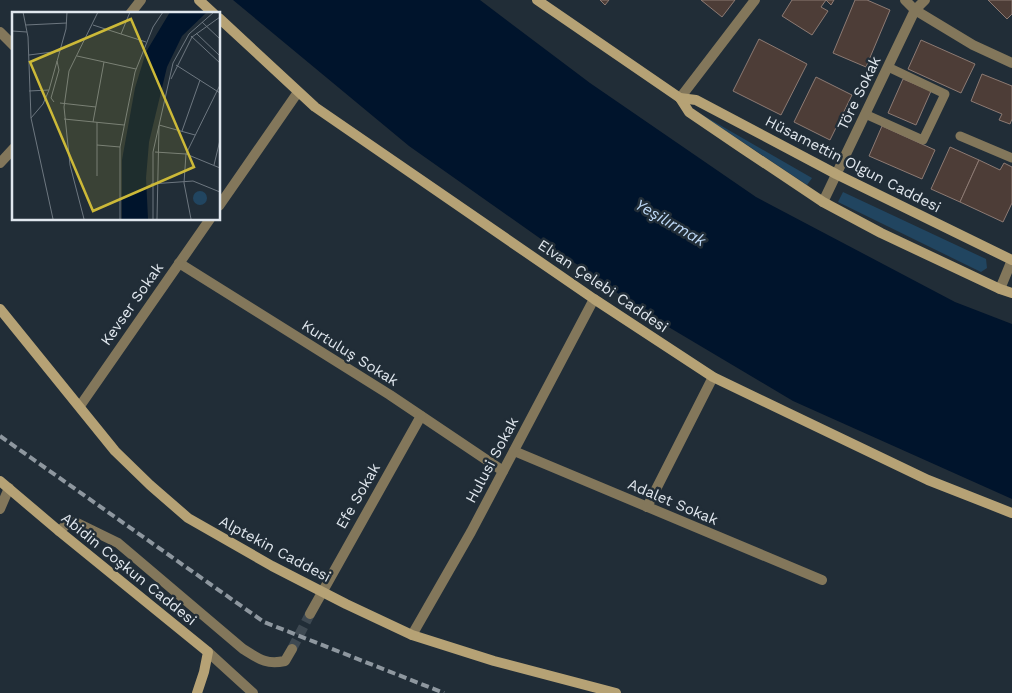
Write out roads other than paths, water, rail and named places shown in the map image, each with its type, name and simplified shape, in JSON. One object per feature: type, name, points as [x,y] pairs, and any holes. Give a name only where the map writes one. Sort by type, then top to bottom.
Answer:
[{"type":"street","points":[[132,12],[142,0]]},
{"type":"street","points":[[199,0],[212,12]]},
{"type":"street","name":"Hüsamettin Olgun Caddesi","points":[[537,0],[680,98],[689,112],[823,202],[881,233],[1012,293]]},
{"type":"street","points":[[680,98],[755,0]]},
{"type":"street","points":[[905,0],[915,10],[973,45],[1012,63]]},
{"type":"street","name":"Töre Sokak","points":[[823,202],[915,10],[925,0]]},
{"type":"street","name":"Elvan Çelebi Caddesi","points":[[220,19],[315,107],[594,299],[713,377],[928,480],[1012,513]]},
{"type":"street","points":[[0,32],[12,44]]},
{"type":"street","points":[[220,205],[298,92]]},
{"type":"street","name":"Hüsamettin Olgun Caddesi","points":[[680,98],[696,100],[836,174],[1012,260]]},
{"type":"street","points":[[0,164],[12,150]]},
{"type":"street","name":"Kevser Sokak","points":[[80,406],[209,220]]},
{"type":"street","points":[[1000,289],[1012,260]]},
{"type":"street","name":"Kurtuluş Sokak","points":[[179,263],[390,395],[503,471]]},
{"type":"street","name":"Hulusi Sokak","points":[[412,634],[471,532],[594,299]]},
{"type":"street","name":"Alptekin Caddesi","points":[[0,309],[115,451],[188,518],[322,592],[412,634],[494,661],[616,693]]},
{"type":"street","points":[[647,507],[713,377]]},
{"type":"street","name":"Efe Sokak","points":[[310,614],[421,416]]},
{"type":"street","name":"Adalet Sokak","points":[[514,451],[822,580]]},
{"type":"street","name":"Abidin Coşkun Caddesi","points":[[0,481],[208,652]]},
{"type":"street","points":[[0,509],[9,488]]},
{"type":"street","points":[[59,531],[66,525],[75,522],[118,543],[243,649],[260,660],[276,663],[285,661],[292,649]]},
{"type":"street","points":[[197,693],[208,652]]},
{"type":"street","points":[[208,652],[253,693]]},
{"type":"lane","points":[[865,114],[923,140],[945,94],[888,68]]},
{"type":"lane","points":[[960,136],[1012,158]]},
{"type":"water","name":"Yeşilırmak","points":[[233,0],[480,0],[590,83],[756,197],[955,302],[1012,324],[1012,499],[793,401],[650,316],[409,146]]},
{"type":"tunnel","points":[[292,649],[310,614]]},
{"type":"railway","points":[[0,436],[264,622],[444,693]]}]
